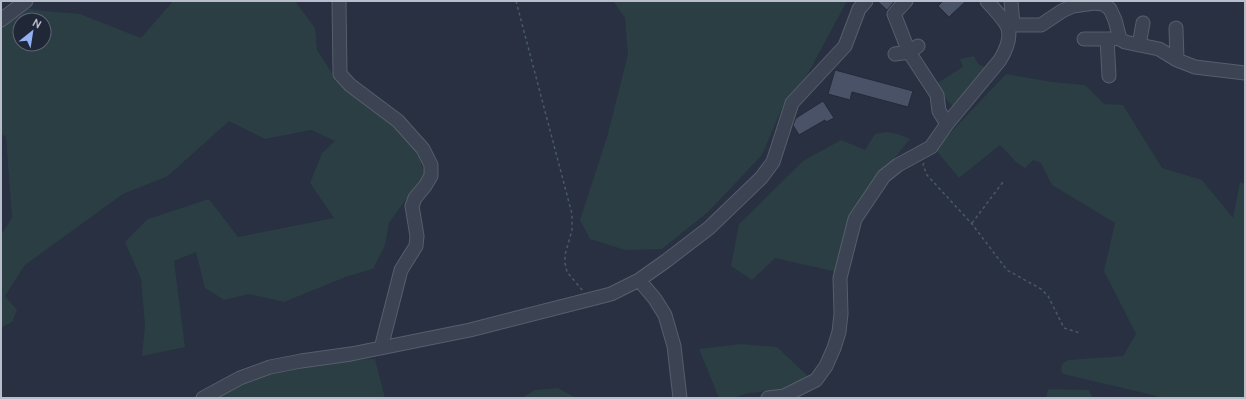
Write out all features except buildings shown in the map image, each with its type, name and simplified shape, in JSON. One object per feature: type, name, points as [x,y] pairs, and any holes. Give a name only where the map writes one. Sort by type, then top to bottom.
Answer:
[{"type":"street","points":[[1,20],[26,1]]},
{"type":"street","points":[[339,1],[340,74],[350,85],[398,121],[422,149],[431,166],[431,176],[412,206],[417,236],[416,246],[401,270],[381,348]]},
{"type":"street","points":[[203,398],[240,378],[270,367],[352,354],[470,330],[611,294],[640,280],[709,228],[761,178],[773,162],[792,103],[845,46],[859,9],[866,1]]},
{"type":"street","points":[[906,1],[894,14],[914,49],[937,95],[939,111],[947,124]]},
{"type":"street","points":[[987,1],[1010,25],[1041,25],[1062,11],[1073,6],[1103,2],[1110,10],[1115,20],[1120,39]]},
{"type":"street","points":[[768,398],[784,396],[816,380],[823,370],[834,348],[839,332],[841,314],[840,278],[855,220],[884,176],[898,165],[930,147],[1000,60],[1007,50],[1011,1]]},
{"type":"street","points":[[1140,45],[1143,23]]},
{"type":"street","points":[[1176,28],[1177,60]]},
{"type":"street","points":[[1084,39],[1120,39],[1125,42],[1159,49],[1177,60],[1195,67],[1245,72]]},
{"type":"street","points":[[1106,39],[1109,76]]},
{"type":"street","points":[[895,54],[914,49]]},
{"type":"street","points":[[640,280],[665,315],[674,346],[680,398]]},
{"type":"path","points":[[516,1],[572,214],[572,230],[564,263],[567,272],[590,299]]},
{"type":"path","points":[[930,147],[923,165],[927,175],[972,224],[1007,270],[1041,290],[1048,296],[1064,328],[1080,333]]},
{"type":"path","points":[[972,224],[1003,182]]},
{"type":"green space","points":[[173,1],[295,1],[315,28],[317,50],[334,76],[369,106],[399,127],[419,155],[424,174],[389,223],[385,245],[373,269],[348,276],[284,302],[249,294],[224,300],[205,288],[196,252],[174,261],[185,347],[142,356],[145,325],[141,279],[125,242],[148,219],[209,199],[238,237],[334,218],[310,183],[322,153],[335,141],[311,130],[265,139],[229,121],[168,176],[123,194],[25,265],[5,296],[17,310],[12,322],[1,328],[1,235],[12,218],[6,137],[1,134],[1,25],[12,17],[12,52],[52,52],[52,12],[19,12],[25,8],[80,14],[141,38]]},
{"type":"green space","points":[[613,1],[847,1],[805,79],[785,101],[762,155],[708,212],[662,249],[625,250],[590,239],[580,220],[607,137],[628,54],[625,18]]},
{"type":"green space","points":[[974,56],[978,64],[989,69],[953,107],[934,85],[963,67],[960,59]]},
{"type":"green space","points":[[1006,74],[1052,82],[1085,85],[1104,104],[1123,105],[1162,168],[1202,180],[1233,218],[1240,182],[1245,184],[1245,398],[1165,398],[1063,374],[1061,370],[1062,364],[1068,360],[1123,356],[1136,334],[1104,271],[1115,223],[1052,185],[1041,163],[1033,160],[1025,168],[1016,162],[1000,145],[959,178],[935,149]]},
{"type":"green space","points":[[887,132],[898,134],[910,139],[894,159],[880,172],[836,272],[775,258],[752,280],[731,266],[739,224],[803,161],[841,140],[865,150],[875,134]]},
{"type":"green space","points":[[741,344],[777,347],[808,376],[783,390],[749,393],[733,398],[719,398],[699,349]]},
{"type":"green space","points":[[375,359],[385,398],[214,398],[238,386],[275,373],[332,360]]},
{"type":"green space","points":[[558,388],[576,398],[521,398],[535,390]]},
{"type":"green space","points":[[1048,389],[1089,390],[1093,398],[1046,398]]}]
